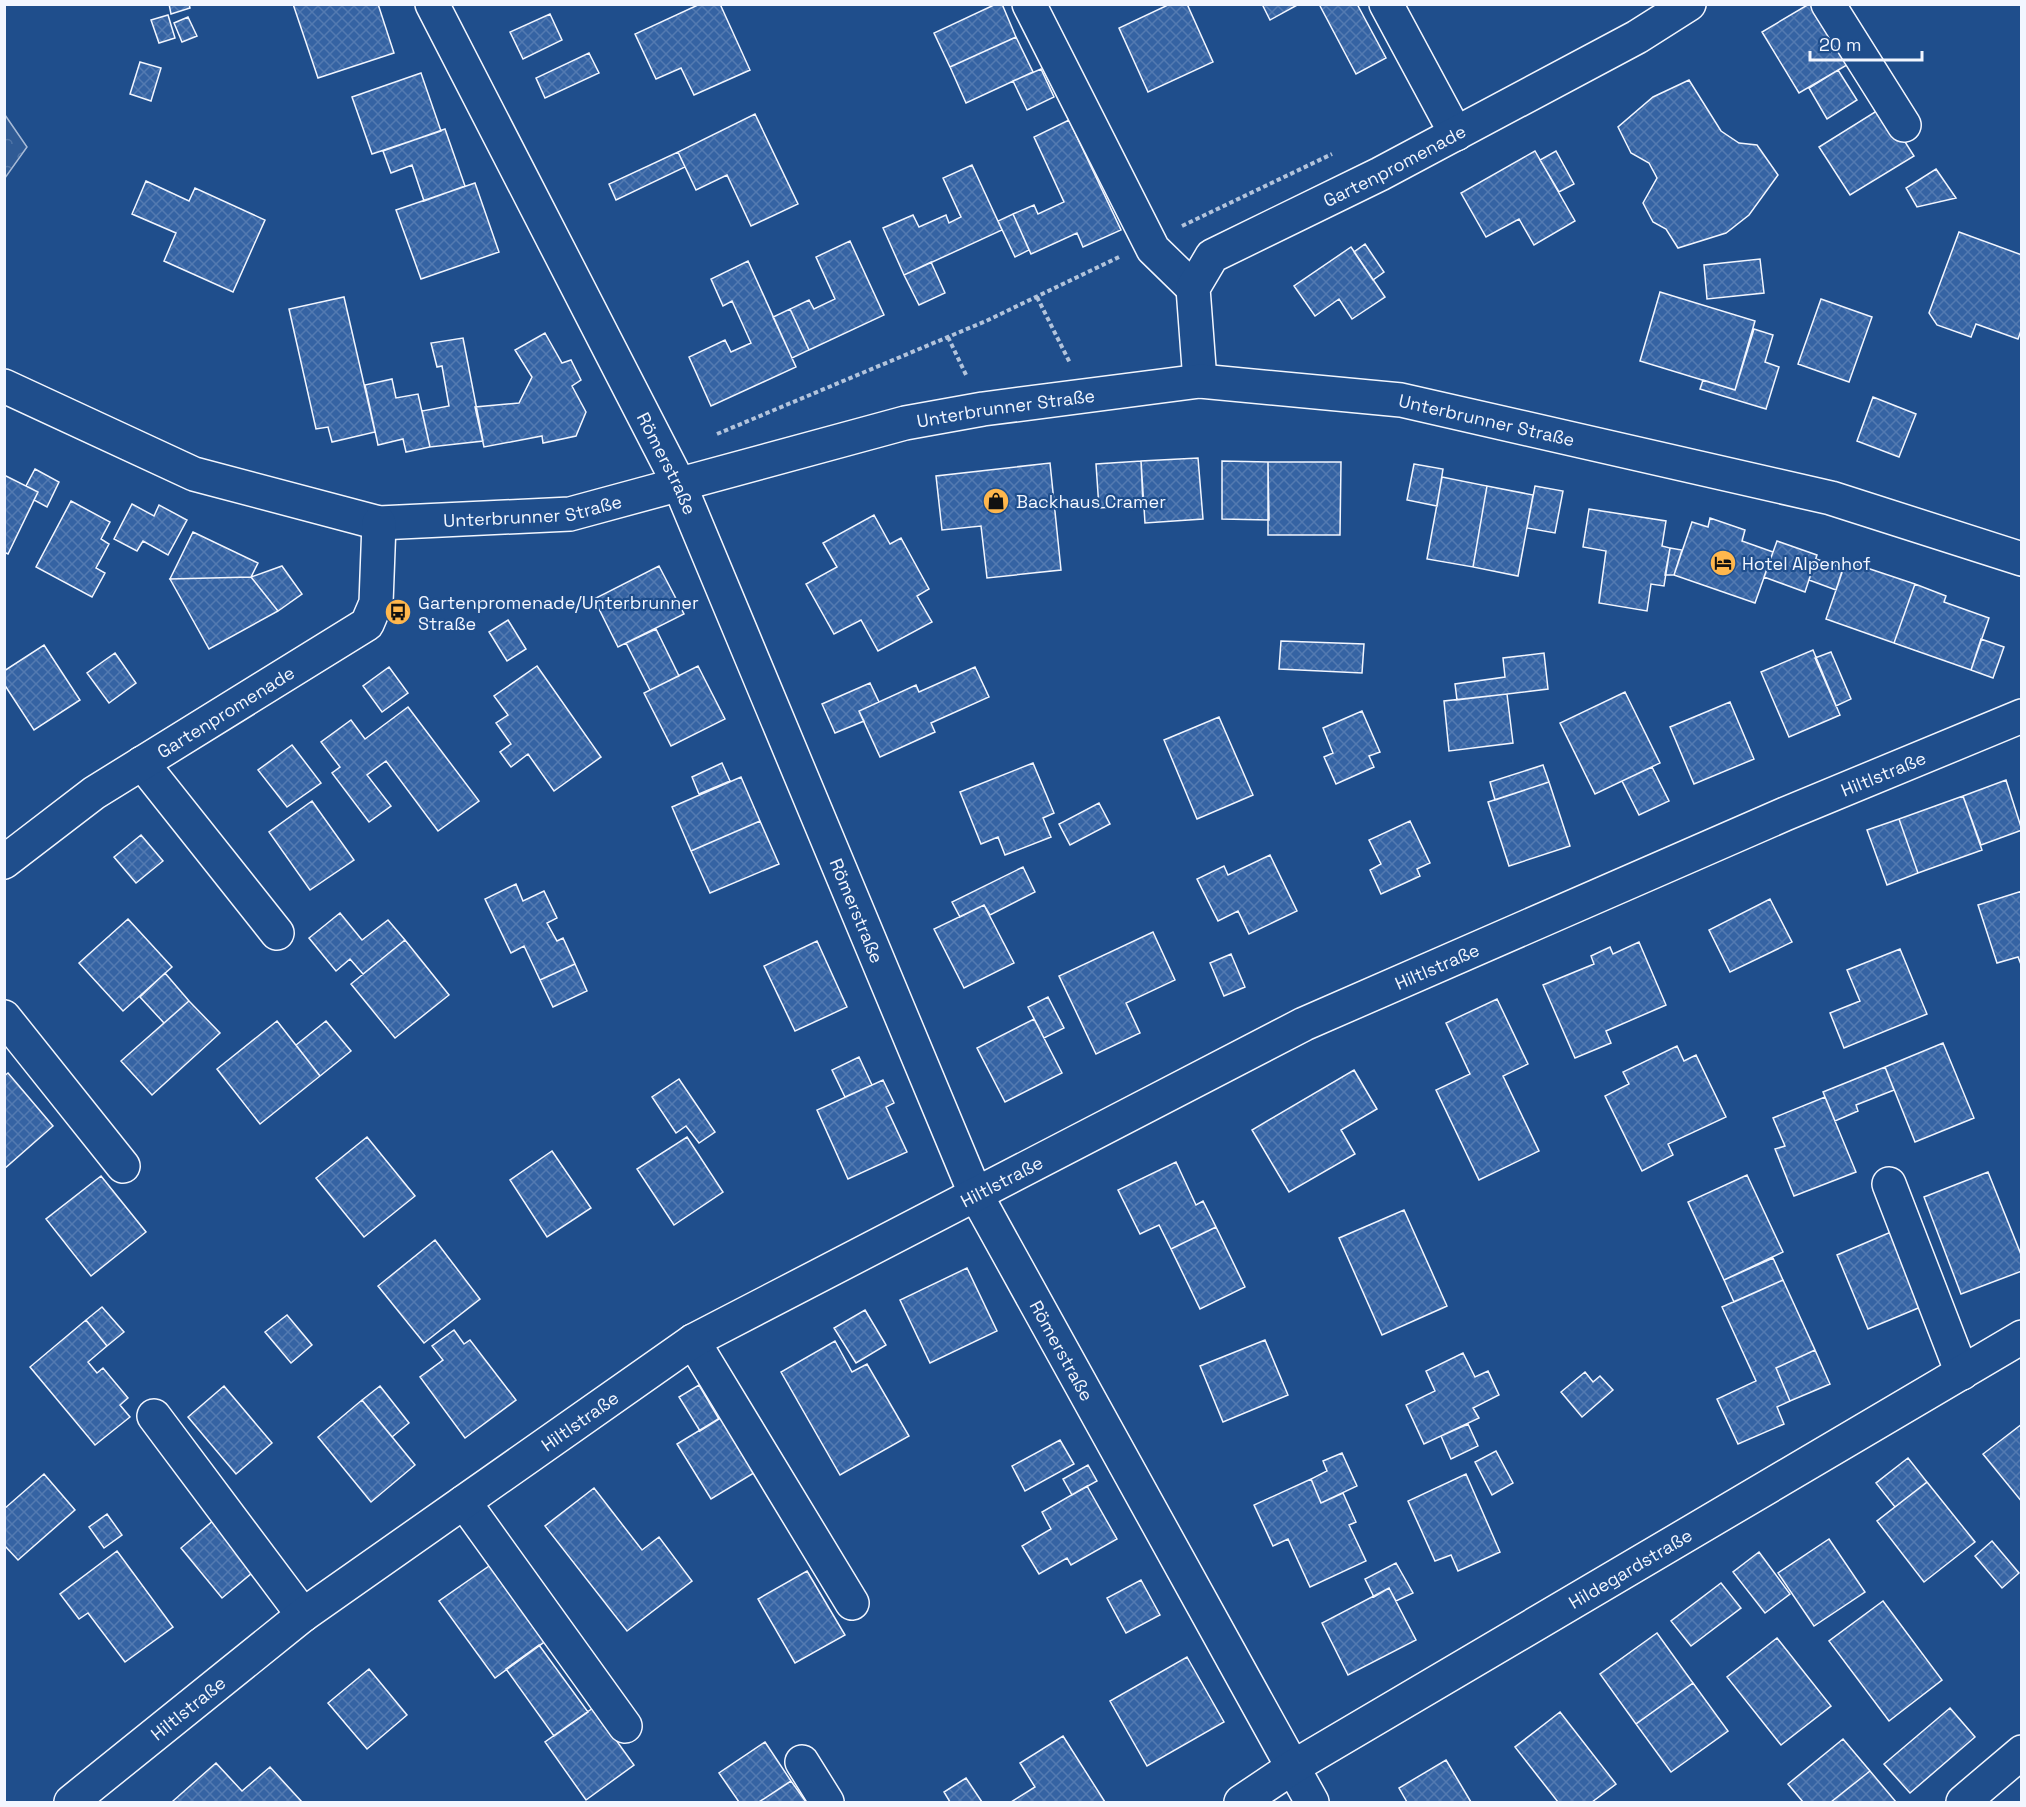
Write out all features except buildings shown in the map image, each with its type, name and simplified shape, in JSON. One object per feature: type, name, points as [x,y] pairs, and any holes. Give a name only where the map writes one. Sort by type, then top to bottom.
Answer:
[{"type":"street","name":"Römerstraße","points":[[432,4],[680,486],[975,1193],[1312,1803]]},
{"type":"street","points":[[1029,4],[1153,249],[1193,288],[1200,381]]},
{"type":"street","points":[[1386,4],[1456,134]]},
{"type":"street","name":"Gartenpromenade","points":[[1193,288],[1212,256],[1456,134],[1638,37],[1689,4]]},
{"type":"street","points":[[1828,4],[1904,124]]},
{"type":"street","name":"Unterbrunner Straße","points":[[4,386],[194,474],[379,523],[570,514],[680,486],[905,423],[983,409],[1200,381],[1401,400],[1831,498],[2022,560]]},
{"type":"street","name":"Gartenpromenade","points":[[4,862],[94,793],[367,624],[376,603],[379,523]]},
{"type":"street","name":"Hiltlstraße","points":[[71,1803],[303,1615],[693,1341],[1304,1024],[1785,814],[2022,716]]},
{"type":"street","points":[[142,763],[277,933]]},
{"type":"street","points":[[4,1017],[123,1166]]},
{"type":"street","points":[[1889,1184],[1962,1373]]},
{"type":"street","name":"Hildegardstraße","points":[[1240,1803],[1293,1767],[2022,1337]]},
{"type":"street","points":[[693,1341],[852,1602]]},
{"type":"street","points":[[154,1416],[303,1615]]},
{"type":"street","points":[[464,1502],[625,1726]]},
{"type":"street","points":[[1963,1803],[2022,1752]]},
{"type":"street","points":[[802,1762],[827,1803]]},
{"type":"path","points":[[662,451],[712,436],[806,398],[1036,297],[1343,149]]},
{"type":"path","points":[[1036,297],[1087,396]]},
{"type":"green space","points":[[5,115],[27,147],[5,178]]},
{"type":"place","name":"Backhaus Cramer","points":[[996,501]]},
{"type":"place","name":"Hotel Alpenhof","points":[[1723,563]]},
{"type":"place","name":"Gartenpromenade/Unterbrunner Straße","points":[[398,612]]}]
